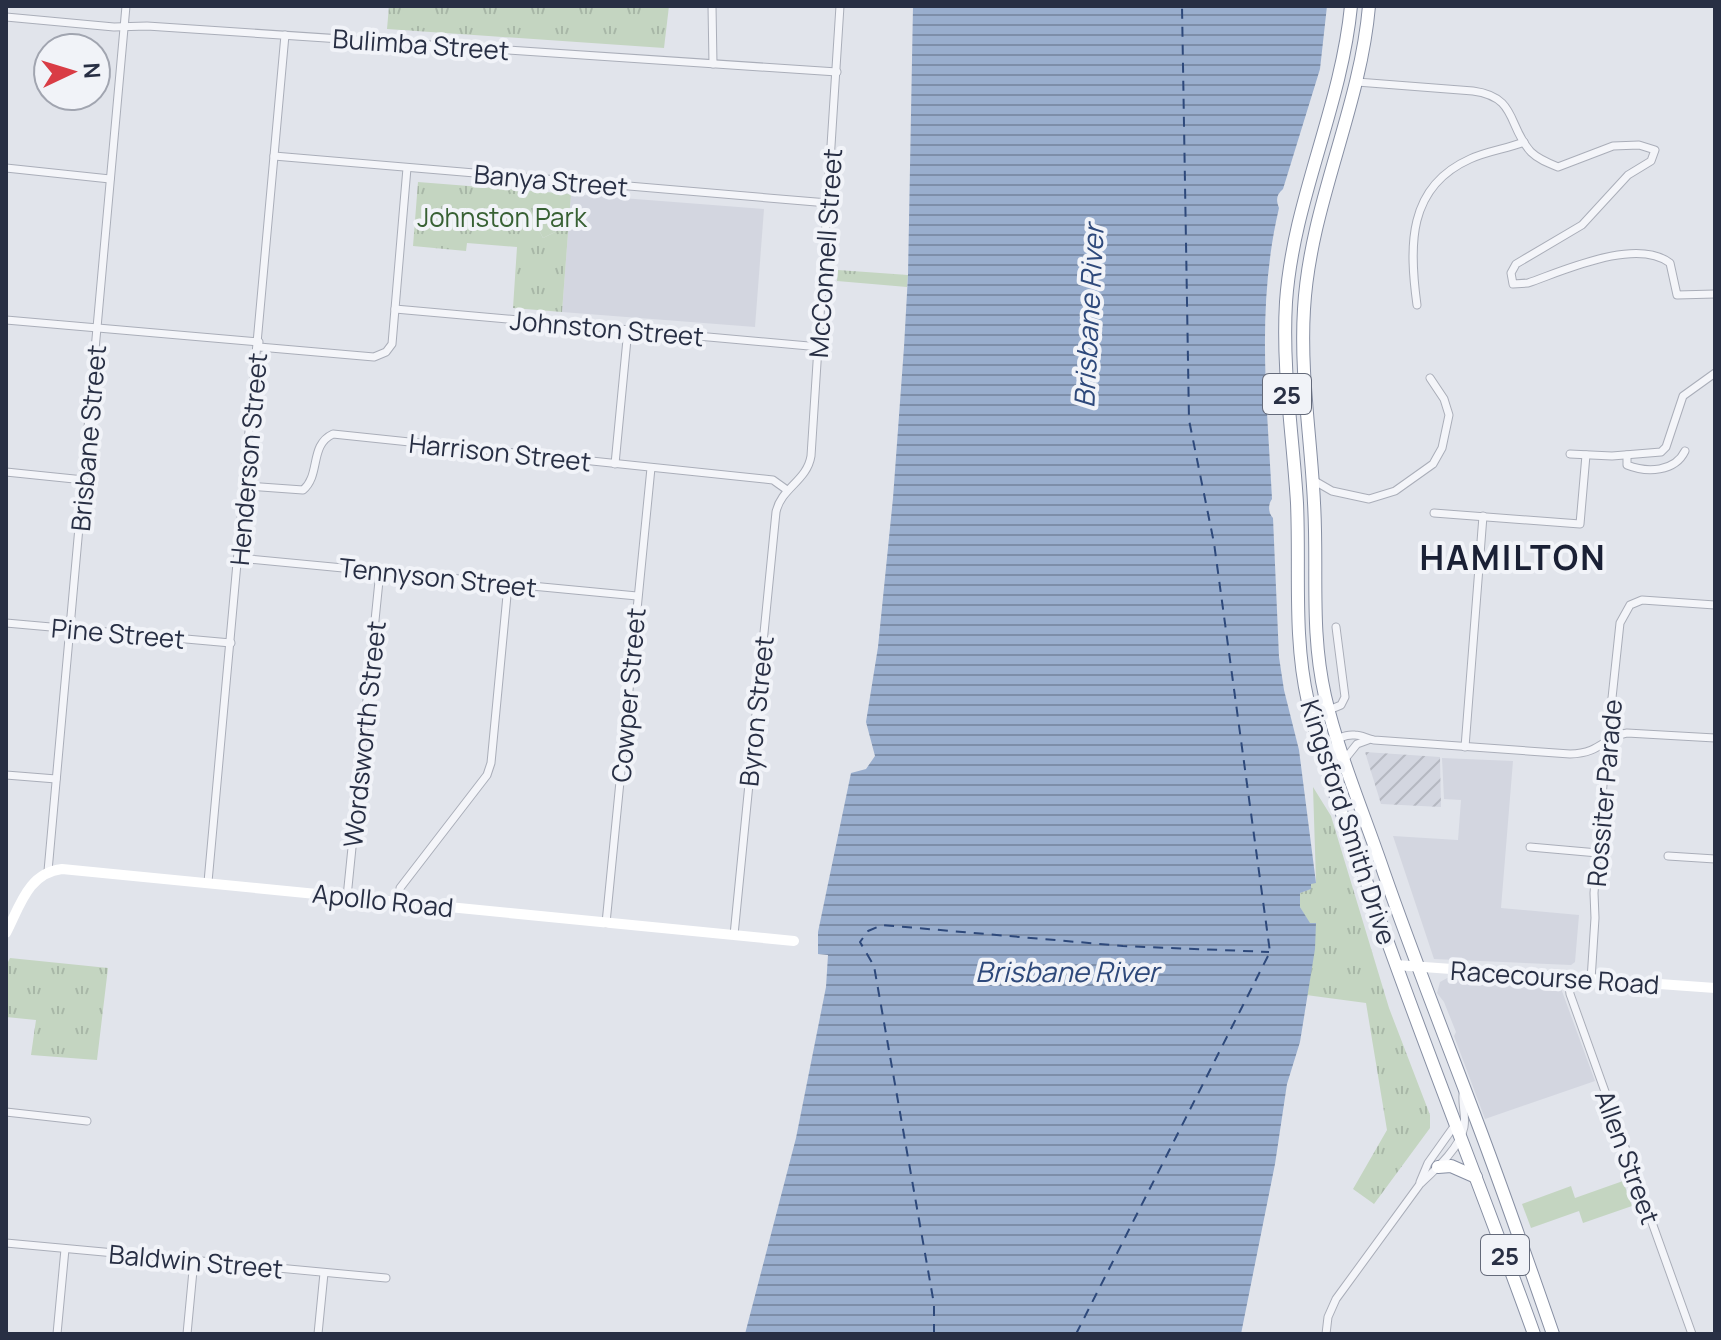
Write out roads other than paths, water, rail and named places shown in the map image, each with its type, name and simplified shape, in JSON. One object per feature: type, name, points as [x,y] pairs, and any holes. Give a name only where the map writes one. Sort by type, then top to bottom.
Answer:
[{"type":"highway","name":"Kingsford Smith Drive","points":[[1351,6],[1335,100],[1304,197],[1295,237],[1285,326],[1297,503],[1296,593],[1300,658],[1313,723],[1333,784],[1396,965],[1534,1334]]},
{"type":"highway","name":"Kingsford Smith Drive","points":[[1369,6],[1357,82],[1319,210],[1305,286],[1303,368],[1314,501],[1314,623],[1329,710],[1338,739],[1553,1334]]},
{"type":"highway","points":[[1438,1167],[1451,1166],[1476,1177]]},
{"type":"street","name":"Brisbane Street","points":[[48,871],[126,6]]},
{"type":"street","points":[[712,6],[713,64]]},
{"type":"street","name":"McConnell Street","points":[[787,490],[807,472],[810,464],[840,6]]},
{"type":"street","name":"Bulimba Street","points":[[6,17],[837,72]]},
{"type":"street","name":"Henderson Street","points":[[208,882],[285,35]]},
{"type":"street","points":[[1357,82],[1491,94],[1509,111],[1524,142],[1537,157],[1560,167],[1613,146],[1653,148],[1655,153],[1651,161],[1624,179],[1582,225],[1516,264],[1511,273],[1511,282],[1524,284],[1611,256],[1642,254],[1660,257],[1670,263],[1677,295],[1715,294]]},
{"type":"street","points":[[1417,305],[1412,251],[1417,219],[1431,190],[1447,173],[1469,159],[1524,142]]},
{"type":"street","name":"Banya Street","points":[[274,156],[828,203]]},
{"type":"street","points":[[6,168],[110,179]]},
{"type":"street","points":[[6,320],[374,357],[386,352],[392,344],[407,168]]},
{"type":"street","name":"Johnston Street","points":[[395,309],[820,347]]},
{"type":"street","points":[[615,464],[628,329]]},
{"type":"street","points":[[1570,454],[1627,455],[1663,451],[1681,398],[1715,373]]},
{"type":"street","points":[[1313,480],[1332,491],[1363,499],[1380,497],[1399,489],[1437,461],[1449,413],[1430,378]]},
{"type":"street","name":"Harrison Street","points":[[246,486],[303,490],[311,481],[320,444],[333,434],[773,480],[787,490]]},
{"type":"street","points":[[1627,455],[1627,465],[1650,470],[1674,465],[1685,451]]},
{"type":"street","points":[[1434,513],[1580,524],[1586,455]]},
{"type":"street","name":"Cowper Street","points":[[606,923],[651,468]]},
{"type":"street","points":[[6,472],[84,480]]},
{"type":"street","name":"Byron Street","points":[[734,935],[776,512],[787,490]]},
{"type":"street","points":[[1314,501],[1332,491]]},
{"type":"street","points":[[1465,747],[1483,516]]},
{"type":"street","name":"Tennyson Street","points":[[239,558],[637,596]]},
{"type":"street","name":"Wordsworth Street","points":[[347,897],[380,571]]},
{"type":"street","points":[[399,902],[400,888],[487,775],[491,763],[508,585]]},
{"type":"street","name":"Rossiter Parade","points":[[1591,980],[1598,853],[1617,636],[1627,609],[1634,603],[1647,600],[1715,605]]},
{"type":"street","name":"Pine Street","points":[[6,623],[231,643]]},
{"type":"street","name":"Kingsford Smith Drive","points":[[1329,710],[1341,705],[1345,697],[1336,627]]},
{"type":"street","points":[[1333,784],[1336,765],[1332,751],[1338,739],[1357,735],[1368,740],[1580,753],[1594,751],[1621,734],[1636,732],[1715,738]]},
{"type":"street","points":[[1345,759],[1357,744],[1368,740]]},
{"type":"street","points":[[6,775],[56,779]]},
{"type":"street","points":[[1530,847],[1598,853]]},
{"type":"street","points":[[1668,856],[1715,859]]},
{"type":"street","name":"Apollo Road","points":[[48,871],[62,869],[208,882],[794,941]]},
{"type":"street","points":[[6,933],[34,881],[48,871]]},
{"type":"street","name":"Racecourse Road","points":[[1396,965],[1715,988]]},
{"type":"street","name":"Allen Street","points":[[1568,978],[1570,994],[1692,1334]]},
{"type":"street","points":[[1326,1334],[1328,1317],[1336,1299],[1420,1184],[1438,1167],[1461,1136],[1465,1121],[1462,1106],[1464,1087]]},
{"type":"street","points":[[6,1112],[87,1121]]},
{"type":"street","points":[[1420,1184],[1428,1163],[1453,1130],[1455,1122]]},
{"type":"street","name":"Baldwin Street","points":[[6,1243],[386,1278]]},
{"type":"street","points":[[57,1334],[65,1249]]},
{"type":"street","points":[[187,1334],[194,1260]]},
{"type":"street","points":[[318,1334],[324,1273]]},
{"type":"water","name":"Brisbane River","points":[[913,6],[1327,6],[1320,69],[1283,189],[1277,198],[1279,208],[1265,317],[1272,499],[1269,508],[1273,518],[1279,657],[1299,750],[1316,883],[1311,884],[1311,889],[1300,893],[1300,907],[1310,923],[1316,923],[1315,949],[1300,1042],[1287,1084],[1275,1164],[1241,1334],[745,1334],[796,1138],[826,987],[828,955],[818,954],[818,932],[851,773],[866,769],[875,756],[866,722],[878,647],[904,347]]},
{"type":"district","name":"HAMILTON","points":[[1513,557]]},
{"type":"park label","name":"Johnston Park","points":[[502,217]]}]
